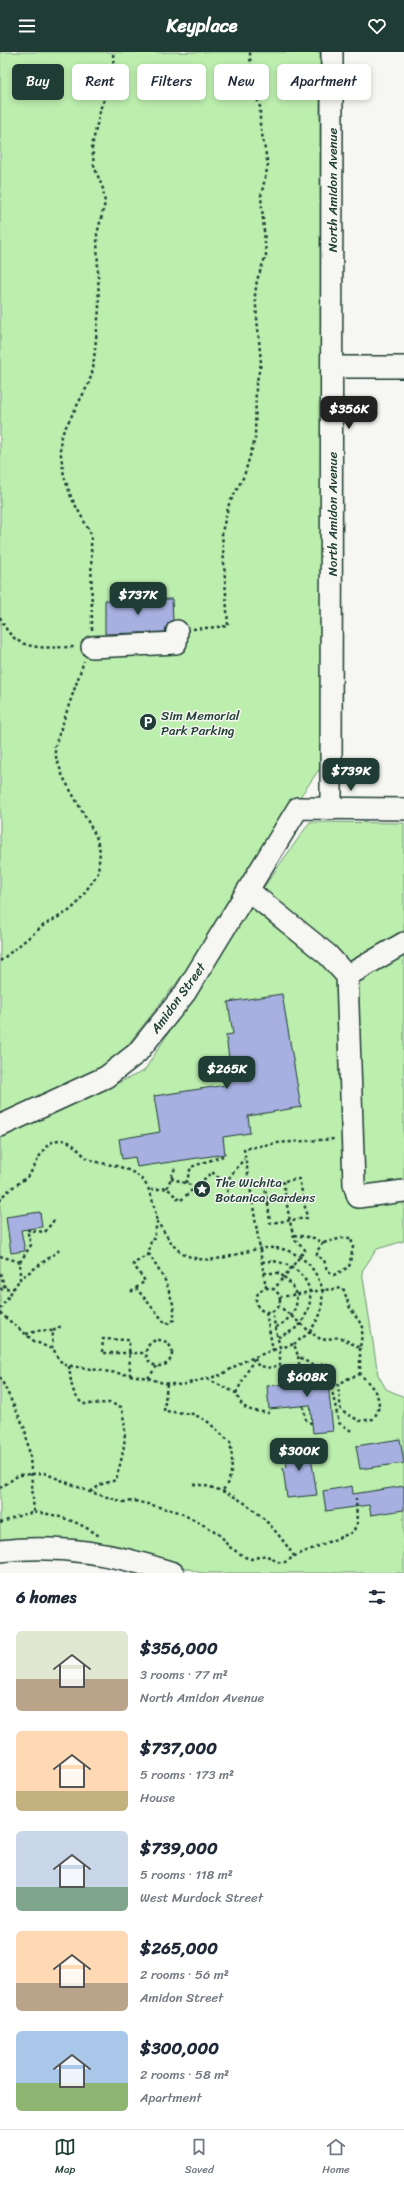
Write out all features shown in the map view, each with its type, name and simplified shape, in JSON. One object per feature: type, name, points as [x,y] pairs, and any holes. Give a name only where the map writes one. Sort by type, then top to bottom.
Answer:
[{"type":"street","name":"North Amidon Avenue","points":[[331,809],[332,52]]},
{"type":"street","points":[[332,367],[404,367]]},
{"type":"street","points":[[92,647],[176,643],[177,630]]},
{"type":"street","name":"Amidon Street","points":[[0,1126],[106,1077],[137,1053],[185,993],[249,891],[298,808],[331,809]]},
{"type":"street","points":[[331,809],[404,809]]},
{"type":"street","points":[[249,891],[328,955],[347,976],[354,1184],[358,1197],[404,1191]]},
{"type":"street","points":[[347,976],[404,943]]},
{"type":"street","points":[[0,1551],[44,1548],[80,1550],[112,1555],[174,1573]]},
{"type":"path","points":[[0,961],[44,925],[69,911],[77,904],[98,873],[100,851],[96,836],[63,777],[55,754],[55,746],[84,659],[92,647],[91,534],[71,497],[64,476],[60,448],[61,436],[89,383],[93,368],[99,309],[97,234],[105,202],[103,189],[94,166],[92,146],[101,107],[114,77],[113,52]]},
{"type":"path","points":[[177,630],[228,626],[222,532],[224,518],[229,504],[244,476],[255,439],[256,385],[260,363],[255,295],[259,273],[266,255],[260,196],[268,165],[260,124],[260,107],[251,82],[250,52]]},
{"type":"path","points":[[0,617],[7,632],[14,640],[23,644],[37,647],[92,647]]},
{"type":"path","points":[[266,1288],[244,1159],[244,1148],[276,1143],[338,1139]]},
{"type":"path","points":[[0,1201],[29,1174],[44,1149],[52,1143],[60,1140],[69,1142],[89,1159],[131,1169],[151,1190],[157,1222],[154,1239],[151,1239],[149,1254],[166,1282],[174,1307],[174,1320],[166,1324],[136,1288]]},
{"type":"path","points":[[186,1184],[191,1167],[223,1156]]},
{"type":"path","points":[[225,1184],[244,1159]]},
{"type":"path","points":[[167,1188],[175,1168]]},
{"type":"path","points":[[167,1188],[180,1201],[212,1172],[227,1185],[228,1200]]},
{"type":"path","points":[[171,1178],[196,1187]]},
{"type":"path","points":[[299,1179],[303,1196],[307,1218],[270,1223],[264,1184],[283,1180],[299,1179]]},
{"type":"path","points":[[274,1289],[306,1250],[295,1240],[283,1180]]},
{"type":"path","points":[[151,1190],[167,1188]]},
{"type":"path","points":[[268,1204],[303,1196]]},
{"type":"path","points":[[20,1279],[20,1262],[31,1245],[27,1230],[44,1232],[54,1220]]},
{"type":"path","points":[[0,1313],[34,1341],[52,1350],[58,1359],[69,1366],[148,1378],[167,1384],[181,1385],[221,1375],[255,1357],[294,1344],[310,1332],[321,1313],[323,1290],[316,1272],[300,1256],[285,1250],[259,1247],[224,1259],[195,1258],[176,1249],[157,1222]]},
{"type":"path","points":[[294,1235],[314,1238],[323,1244]]},
{"type":"path","points":[[342,1238],[351,1238],[353,1247],[349,1267],[334,1276],[327,1270],[324,1260],[317,1256],[317,1251],[323,1244],[342,1238]]},
{"type":"path","points":[[0,1309],[20,1279],[61,1249]]},
{"type":"path","points":[[131,1292],[145,1281],[133,1264],[149,1254]]},
{"type":"path","points":[[0,1256],[20,1262]]},
{"type":"path","points":[[262,1262],[279,1261],[292,1267],[300,1274],[310,1292],[308,1310],[301,1324],[292,1331],[278,1337]]},
{"type":"path","points":[[0,1273],[5,1288]]},
{"type":"path","points":[[264,1273],[279,1274],[284,1277],[290,1282],[296,1295],[296,1306],[291,1316],[276,1327]]},
{"type":"path","points":[[0,1289],[14,1288]]},
{"type":"path","points":[[266,1288],[274,1289],[281,1297],[279,1306],[272,1312],[266,1312],[259,1309],[255,1301],[257,1293],[266,1288]]},
{"type":"path","points":[[281,1297],[343,1288],[350,1308],[363,1327],[360,1348],[360,1374],[374,1389],[378,1398],[378,1412],[373,1419],[360,1421],[341,1411],[338,1394],[338,1385],[348,1378],[360,1374]]},
{"type":"path","points":[[279,1306],[322,1340],[340,1337],[360,1348]]},
{"type":"path","points":[[266,1312],[273,1350]]},
{"type":"path","points":[[255,1357],[256,1364],[267,1368],[280,1366],[280,1348],[272,1312]]},
{"type":"path","points":[[26,1334],[42,1330],[53,1330],[61,1326]]},
{"type":"path","points":[[52,1350],[53,1330]]},
{"type":"path","points":[[130,1375],[130,1352],[129,1340],[103,1339],[102,1353],[130,1352],[146,1353]]},
{"type":"path","points":[[157,1340],[169,1345],[172,1352],[171,1360],[165,1366],[156,1366],[150,1363],[146,1353],[149,1345],[157,1340]]},
{"type":"path","points":[[294,1344],[298,1356],[301,1377]]},
{"type":"path","points":[[298,1356],[315,1367],[326,1362],[339,1423],[353,1432]]},
{"type":"path","points":[[236,1393],[255,1357]]},
{"type":"path","points":[[69,1366],[73,1391],[77,1399],[83,1404],[110,1403],[121,1407],[126,1425],[123,1454],[116,1480],[102,1484],[90,1492]]},
{"type":"path","points":[[148,1378],[156,1366]]},
{"type":"path","points":[[0,1377],[25,1429],[34,1513]]},
{"type":"path","points":[[207,1378],[236,1393],[240,1405],[249,1410],[269,1413]]},
{"type":"path","points":[[167,1384],[164,1411],[193,1414],[207,1421],[230,1442],[232,1468],[228,1484],[222,1491]]},
{"type":"path","points":[[303,1406],[306,1420],[314,1424]]},
{"type":"path","points":[[0,1488],[19,1475],[44,1473],[90,1492],[124,1502],[135,1501],[179,1512],[213,1530],[222,1537],[228,1546],[245,1557],[251,1559],[266,1555],[275,1561],[283,1563],[294,1556],[353,1532],[357,1524],[356,1498]]},
{"type":"path","points":[[193,1484],[212,1486],[268,1521],[294,1556]]},
{"type":"path","points":[[0,1523],[18,1516],[34,1513],[52,1515],[89,1528],[101,1538]]},
{"type":"green space","points":[[0,52],[320,52],[320,64],[277,64],[277,100],[320,100],[321,767],[243,878],[249,891],[115,1061],[0,1117]]},
{"type":"green space","name":"The Wichita Botanica Gardens","points":[[310,822],[404,823],[404,1241],[377,1249],[362,1271],[378,1375],[386,1389],[404,1397],[404,1573],[201,1573],[131,1550],[0,1543],[0,1137],[144,1071],[246,912]]},
{"type":"building","points":[[172,599],[173,620],[167,625],[165,632],[105,634],[105,600]]},
{"type":"building","points":[[282,994],[301,1107],[248,1116],[250,1133],[223,1137],[225,1154],[137,1167],[135,1157],[122,1159],[119,1139],[160,1132],[154,1096],[226,1085],[222,1060],[229,1059],[226,1035],[233,1034],[228,1002]]},
{"type":"building","points":[[40,1212],[42,1227],[21,1230],[25,1251],[11,1253],[6,1217]]},
{"type":"building","points":[[326,1365],[333,1431],[313,1433],[310,1405],[269,1409],[267,1386],[308,1382],[306,1367]]},
{"type":"building","points":[[400,1439],[404,1463],[360,1469],[356,1446]]},
{"type":"building","points":[[309,1444],[317,1495],[287,1498],[283,1468],[287,1467],[284,1448]]},
{"type":"building","points":[[352,1486],[353,1494],[404,1486],[404,1510],[371,1515],[369,1505],[326,1511],[323,1491]]},
{"type":"place","name":"Sim Memorial Park Parking","points":[[148,722]]},
{"type":"place","name":"The Wichita Botanica Gardens","points":[[202,1189]]}]
